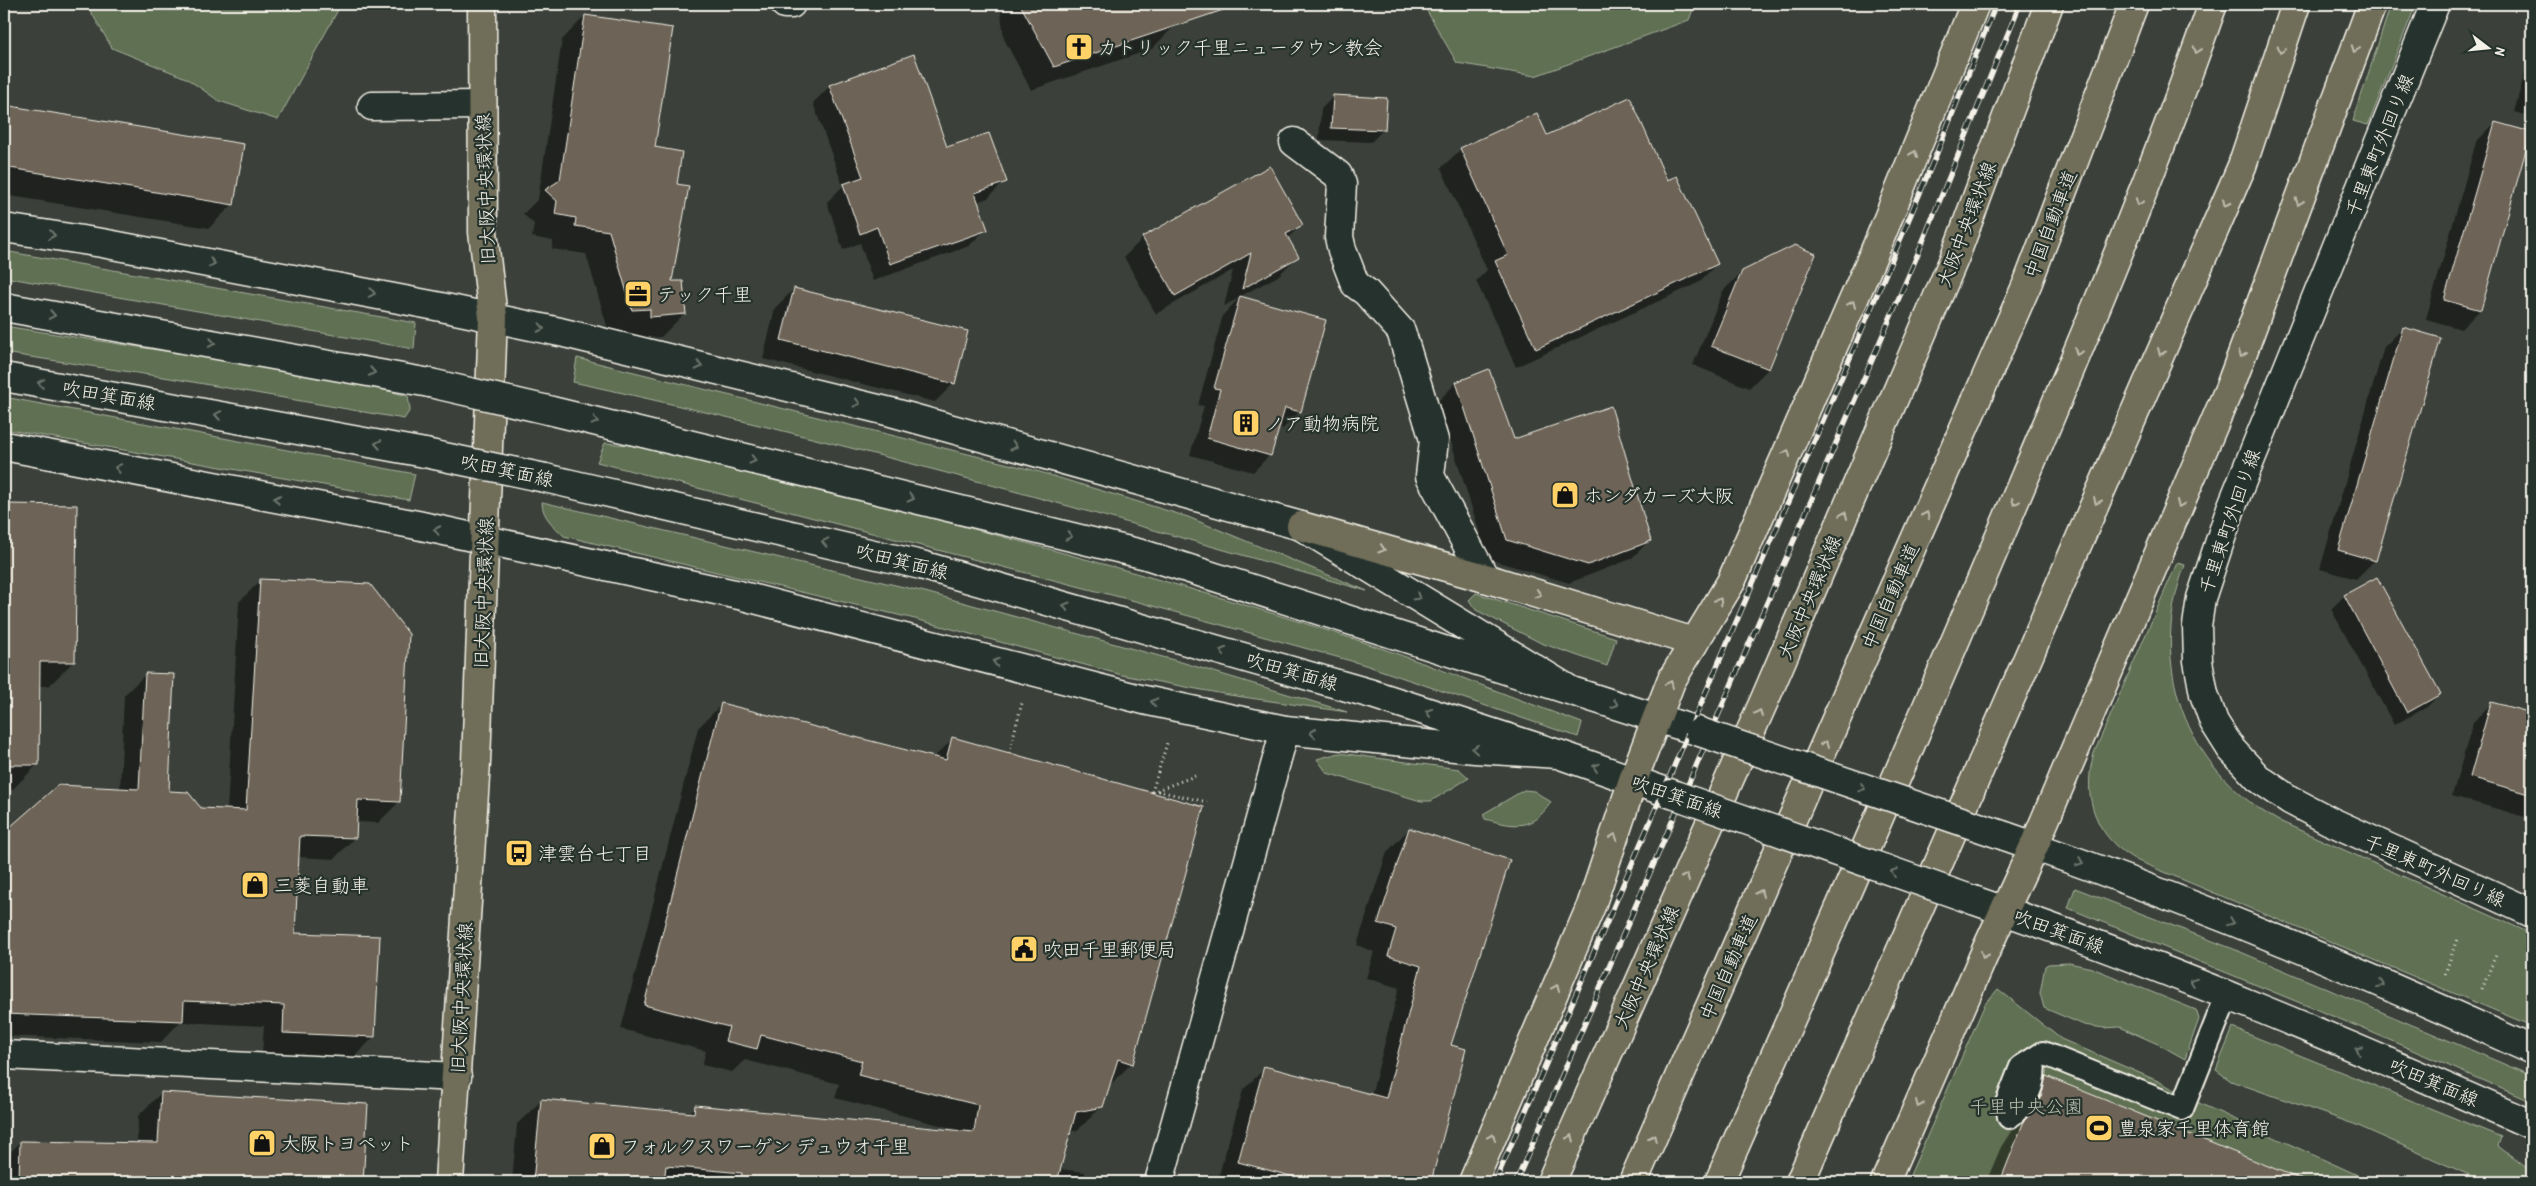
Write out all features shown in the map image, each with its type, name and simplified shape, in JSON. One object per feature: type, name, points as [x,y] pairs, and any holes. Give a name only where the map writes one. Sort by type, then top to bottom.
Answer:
[{"type":"main road","name":"旧大阪中央環状線","points":[[449,1182],[476,762],[493,317],[483,232],[482,4]]},
{"type":"main road","points":[[785,4],[791,4]]},
{"type":"main road","points":[[1472,1182],[1591,906],[1633,780],[1671,681],[1731,582],[1876,248],[1974,4]]},
{"type":"main road","name":"大阪中央環状線","points":[[1551,1182],[1765,699],[1954,259],[2049,4]]},
{"type":"main road","name":"中国自動車道","points":[[1634,1182],[2028,282],[2134,4]]},
{"type":"main road","points":[[1719,1182],[1916,735],[2098,305],[2182,92],[2213,4]]},
{"type":"main road","points":[[1800,1182],[2242,166],[2296,4]]},
{"type":"main road","points":[[1885,1182],[2034,846],[2231,384],[2372,4]]},
{"type":"main road","name":"千里東町外回り線","points":[[2435,4],[2230,508],[2201,598],[2197,626],[2198,661],[2204,694],[2214,722],[2231,748],[2258,778],[2290,800],[2355,834],[2532,913]]},
{"type":"main road","points":[[372,106],[482,105]]},
{"type":"main road","points":[[1294,142],[1338,175],[1342,184],[1339,237],[1342,250],[1355,284],[1366,292],[1400,331],[1434,440],[1430,476],[1485,578]]},
{"type":"main road","points":[[4,228],[102,243],[493,317],[891,412],[1485,578],[1694,642]]},
{"type":"main road","points":[[4,307],[430,383],[1146,555],[1656,717],[2034,846],[2264,935],[2447,1011],[2532,1050]]},
{"type":"main road","name":"吹田箕面線","points":[[4,377],[426,453],[545,478],[921,564],[1372,694],[1558,754],[2004,910],[2227,995],[2532,1125]]},
{"type":"main road","points":[[4,446],[485,540],[739,595],[1144,700],[1285,730],[1476,750],[1558,754]]},
{"type":"main road","points":[[1301,526],[1568,689]]},
{"type":"main road","points":[[1159,1182],[1285,730]]},
{"type":"main road","points":[[4,1055],[457,1078]]},
{"type":"lane","points":[[2033,1061],[2038,1054],[2053,1056],[2182,1109],[2227,995]]},
{"type":"path","points":[[1009,753],[1023,700]]},
{"type":"path","points":[[1168,737],[1152,792],[1195,776]]},
{"type":"path","points":[[1158,791],[1207,802]]},
{"type":"path","points":[[2444,977],[2457,939]]},
{"type":"path","points":[[2481,993],[2496,955]]},
{"type":"path","points":[[2523,1182],[2530,1164]]},
{"type":"green space","points":[[184,4],[338,4],[339,8],[278,120],[219,101],[186,78],[112,48],[87,5],[182,6]]},
{"type":"green space","points":[[1423,4],[1695,4],[1689,20],[1535,76],[1457,63]]},
{"type":"green space","points":[[2391,4],[2416,4],[2368,125],[2353,121]]},
{"type":"green space","points":[[4,251],[416,323],[414,349],[4,277]]},
{"type":"green space","points":[[4,326],[337,378],[408,396],[410,410],[404,419],[170,378],[4,353]]},
{"type":"green space","points":[[577,358],[1033,470],[1188,517],[1367,591],[1170,534],[972,480],[773,428],[573,382]]},
{"type":"green space","points":[[4,397],[415,474],[409,500],[4,429]]},
{"type":"green space","points":[[605,443],[639,446],[911,513],[1092,561],[1271,613],[1360,641],[1582,723],[1578,737],[1362,664],[1135,601],[597,462]]},
{"type":"green space","points":[[542,502],[925,592],[1181,662],[1347,712],[1229,695],[1122,675],[915,619],[564,536],[546,517]]},
{"type":"green space","points":[[2177,563],[2185,565],[2174,602],[2170,639],[2173,675],[2182,710],[2197,743],[2218,772],[2245,798],[2277,820],[2532,934],[2532,1026],[2138,861],[2124,852],[2102,829],[2095,816],[2089,786],[2094,753]]},
{"type":"green space","points":[[1476,593],[1616,638],[1607,666],[1541,643],[1476,610],[1469,600]]},
{"type":"green space","points":[[1339,753],[1459,769],[1469,778],[1431,801],[1421,801],[1327,773],[1317,759]]},
{"type":"green space","points":[[1524,790],[1534,791],[1551,802],[1537,818],[1530,822],[1514,825],[1485,819],[1483,814]]},
{"type":"green space","points":[[2075,888],[2236,950],[2532,1076],[2532,1102],[2364,1029],[2068,908]]},
{"type":"green space","points":[[2069,963],[2092,968],[2196,1010],[2199,1019],[2185,1059],[2160,1045],[2120,1027],[2104,1028],[2084,1025],[2044,1008],[2040,993],[2045,966],[2048,964]]},
{"type":"green space","name":"千里中央公園","points":[[1998,989],[2061,1039],[2158,1081],[2201,1104],[2373,1182],[1907,1182],[1985,1004]]},
{"type":"green space","points":[[2233,1028],[2501,1137],[2498,1146],[2532,1170],[2532,1182],[2485,1182],[2354,1124],[2231,1081],[2216,1070]]},
{"type":"building","name":"カトリック千里ニュータウン教会","points":[[1020,4],[1225,4],[1226,9],[1054,67]]},
{"type":"building","points":[[585,15],[673,28],[655,147],[682,152],[677,184],[689,186],[672,281],[683,281],[686,314],[650,317],[650,309],[632,310],[609,231],[575,226],[576,218],[555,214],[557,201],[545,190],[560,180]]},
{"type":"building","points":[[914,54],[947,147],[989,133],[1007,182],[975,193],[988,230],[890,264],[877,227],[860,234],[843,184],[863,177],[829,85]]},
{"type":"building","points":[[1333,95],[1387,98],[1385,130],[1331,128]]},
{"type":"building","points":[[1630,97],[1667,180],[1677,176],[1718,264],[1536,349],[1495,261],[1508,255],[1460,148],[1537,113],[1547,135]]},
{"type":"building","points":[[4,105],[244,144],[234,205],[4,167]]},
{"type":"building","points":[[2495,122],[2531,132],[2481,310],[2444,300]]},
{"type":"building","points":[[1270,166],[1303,225],[1286,234],[1299,257],[1242,289],[1251,253],[1175,296],[1142,237]]},
{"type":"building","points":[[1795,245],[1816,254],[1769,369],[1711,346],[1742,271]]},
{"type":"building","points":[[794,288],[968,331],[955,384],[781,340]]},
{"type":"building","points":[[1240,296],[1326,320],[1301,412],[1285,408],[1271,456],[1207,438],[1220,389],[1214,388]]},
{"type":"building","points":[[2403,327],[2441,338],[2376,561],[2338,550]]},
{"type":"building","name":"ホンダカーズ大阪","points":[[1489,369],[1514,439],[1611,406],[1651,541],[1588,565],[1507,540],[1456,382]]},
{"type":"building","points":[[4,504],[77,505],[75,662],[40,662],[39,765],[4,765]]},
{"type":"building","points":[[2377,577],[2441,694],[2407,713],[2344,595]]},
{"type":"building","points":[[260,579],[370,584],[409,634],[400,802],[358,800],[356,838],[300,836],[295,933],[380,936],[375,1037],[283,1033],[284,1005],[184,1001],[183,1021],[4,1014],[10,827],[58,785],[139,789],[145,673],[174,674],[169,791],[188,792],[201,808],[246,810]]},
{"type":"building","points":[[2491,702],[2532,713],[2532,795],[2470,777]]},
{"type":"building","points":[[721,703],[946,760],[952,737],[1204,807],[1133,1064],[1118,1059],[1103,1107],[1076,1112],[1057,1182],[741,1182],[742,1173],[666,1166],[664,1182],[533,1182],[541,1099],[694,1113],[695,1105],[974,1132],[978,1105],[858,1075],[862,1061],[761,1035],[757,1049],[725,1041],[729,1027],[644,1005]]},
{"type":"building","points":[[1409,828],[1510,860],[1451,1045],[1466,1049],[1431,1182],[1313,1182],[1238,1162],[1264,1066],[1386,1098],[1421,966],[1388,956],[1396,929],[1378,923]]},
{"type":"building","name":"豊泉家千里体育館","points":[[2046,1076],[2305,1182],[2000,1182],[2024,1121],[2041,1097]]},
{"type":"building","name":"大阪トヨペット","points":[[161,1092],[368,1104],[363,1182],[19,1182],[20,1141],[158,1143]]},
{"type":"railway","points":[[1495,1182],[1849,360],[1936,155],[1996,4]]},
{"type":"railway","points":[[1516,1182],[1914,263],[2020,4]]},
{"type":"place","name":"カトリック千里ニュータウン教会","points":[[1079,47]]},
{"type":"place","name":"テック千里","points":[[638,294]]},
{"type":"place","name":"ノア動物病院","points":[[1246,423]]},
{"type":"place","name":"ホンダカーズ大阪","points":[[1565,495]]},
{"type":"place","name":"津雲台七丁目","points":[[519,853]]},
{"type":"place","name":"三菱自動車","points":[[255,885]]},
{"type":"place","name":"吹田千里郵便局","points":[[1024,949]]},
{"type":"place","name":"豊泉家千里体育館","points":[[2099,1128]]},
{"type":"place","name":"大阪トヨペット","points":[[262,1143]]},
{"type":"place","name":"フォルクスワーゲン デュウオ千里","points":[[602,1146]]}]
